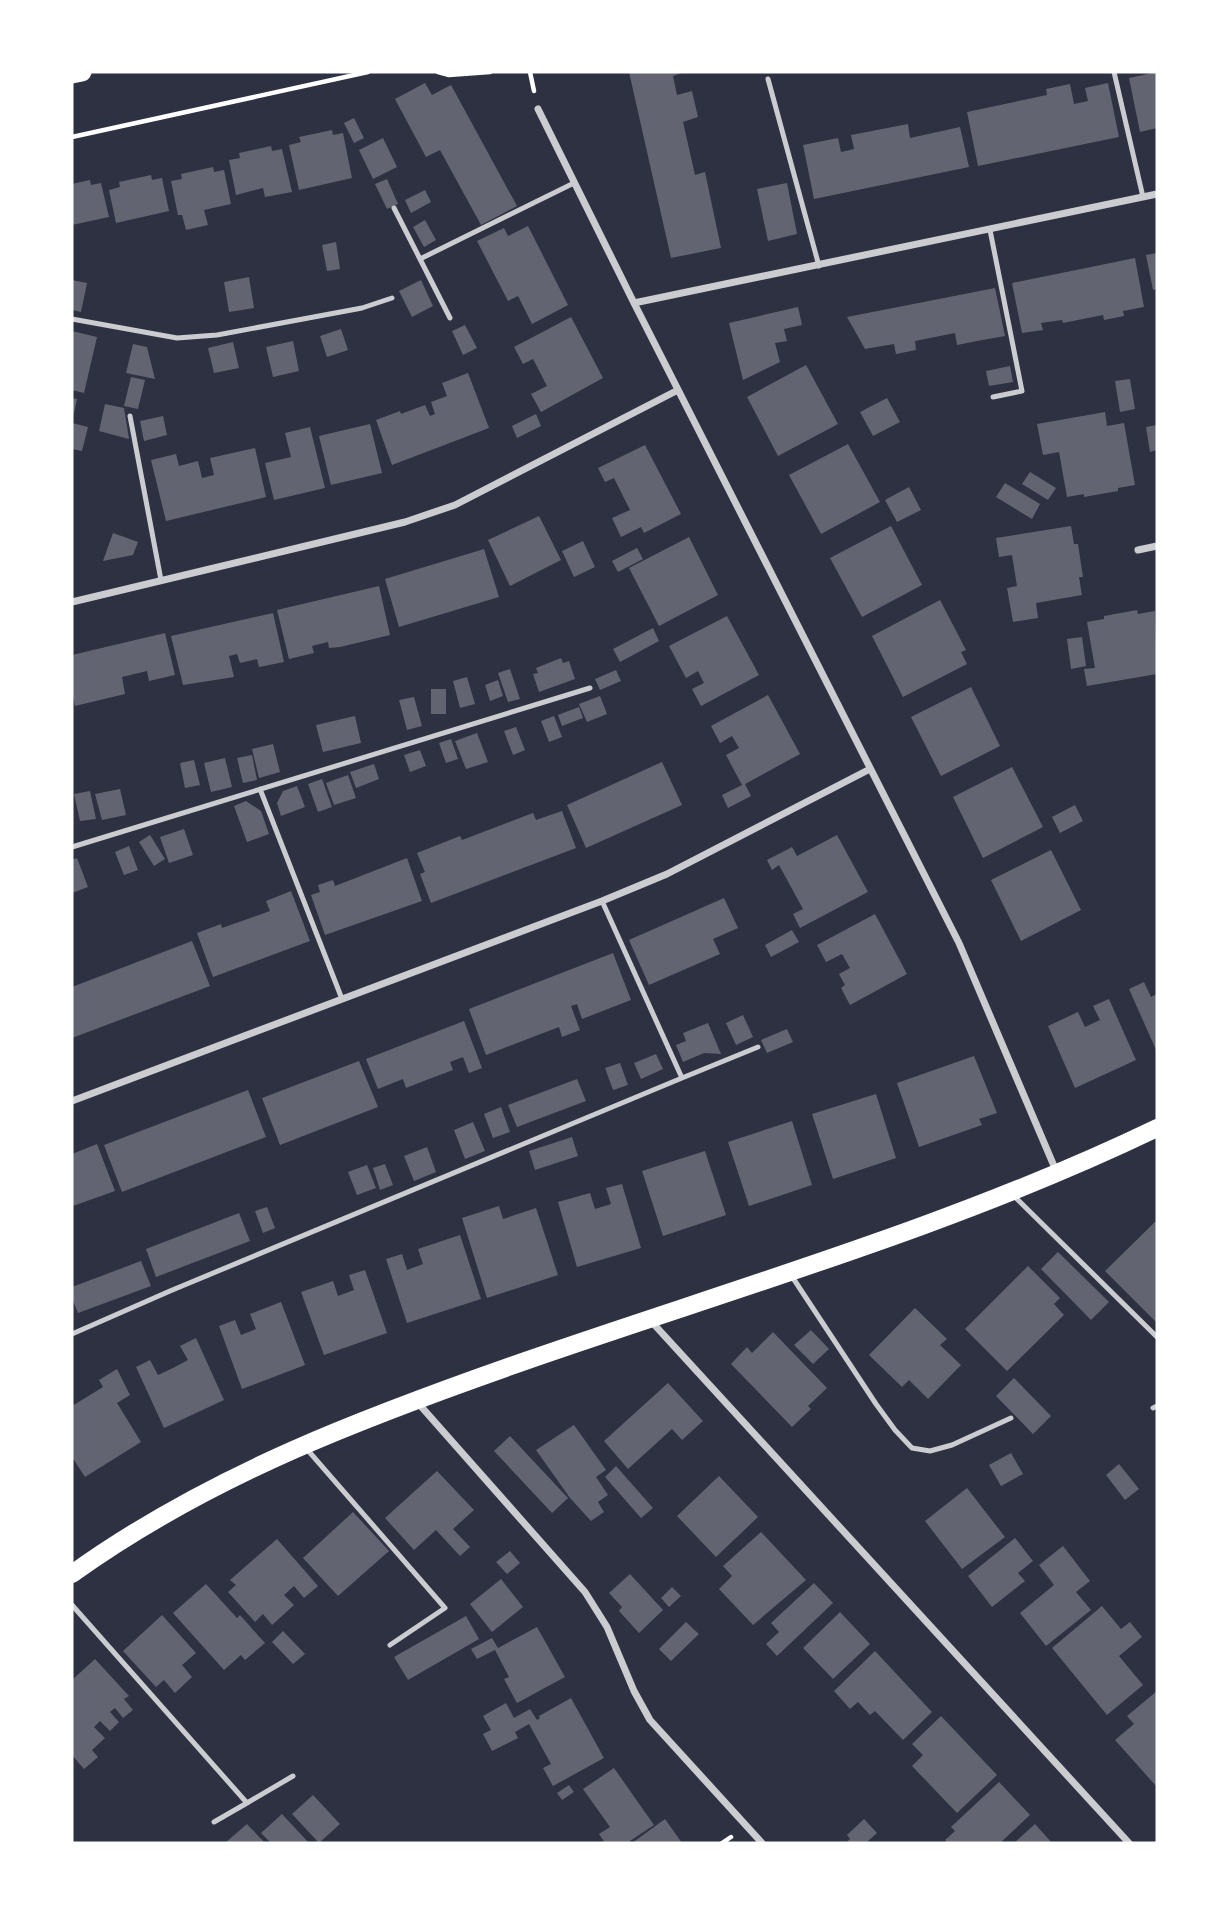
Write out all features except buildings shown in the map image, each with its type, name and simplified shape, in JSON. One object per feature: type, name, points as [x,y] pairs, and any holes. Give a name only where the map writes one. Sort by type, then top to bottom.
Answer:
[{"type":"highway","points":[[72,74],[82,72]]},
{"type":"main road","points":[[72,1574],[157,1517],[303,1445],[415,1399],[789,1272],[1010,1192],[1058,1174],[1157,1128]]},
{"type":"street","points":[[538,109],[960,943],[1058,1174]]},
{"type":"street","points":[[634,303],[1157,194]]},
{"type":"street","points":[[72,602],[405,522],[455,505],[678,390]]},
{"type":"street","points":[[1138,550],[1157,547]]},
{"type":"street","points":[[72,1101],[667,874],[870,769]]},
{"type":"street","points":[[650,1319],[1129,1843]]},
{"type":"street","points":[[415,1399],[585,1592],[607,1628],[634,1691],[650,1720],[762,1843]]},
{"type":"lane","points":[[1114,72],[1143,197]]},
{"type":"lane","points":[[768,79],[819,266]]},
{"type":"lane","points":[[420,259],[574,183]]},
{"type":"lane","points":[[394,208],[450,317]]},
{"type":"lane","points":[[990,230],[1022,391],[993,397]]},
{"type":"lane","points":[[72,319],[177,338],[217,335],[349,311],[392,298]]},
{"type":"lane","points":[[130,416],[161,580]]},
{"type":"lane","points":[[72,847],[590,688]]},
{"type":"lane","points":[[260,789],[342,999]]},
{"type":"lane","points":[[602,901],[682,1079]]},
{"type":"lane","points":[[72,1334],[183,1285],[758,1047]]},
{"type":"lane","points":[[1010,1192],[1157,1337]]},
{"type":"lane","points":[[789,1272],[876,1404],[912,1448],[930,1451],[952,1445],[1010,1418]]},
{"type":"lane","points":[[303,1445],[445,1608],[390,1645]]},
{"type":"lane","points":[[72,1605],[247,1804]]},
{"type":"lane","points":[[214,1822],[293,1776]]},
{"type":"path","points":[[72,137],[368,72]]},
{"type":"path","points":[[438,72],[449,75],[490,72]]}]
